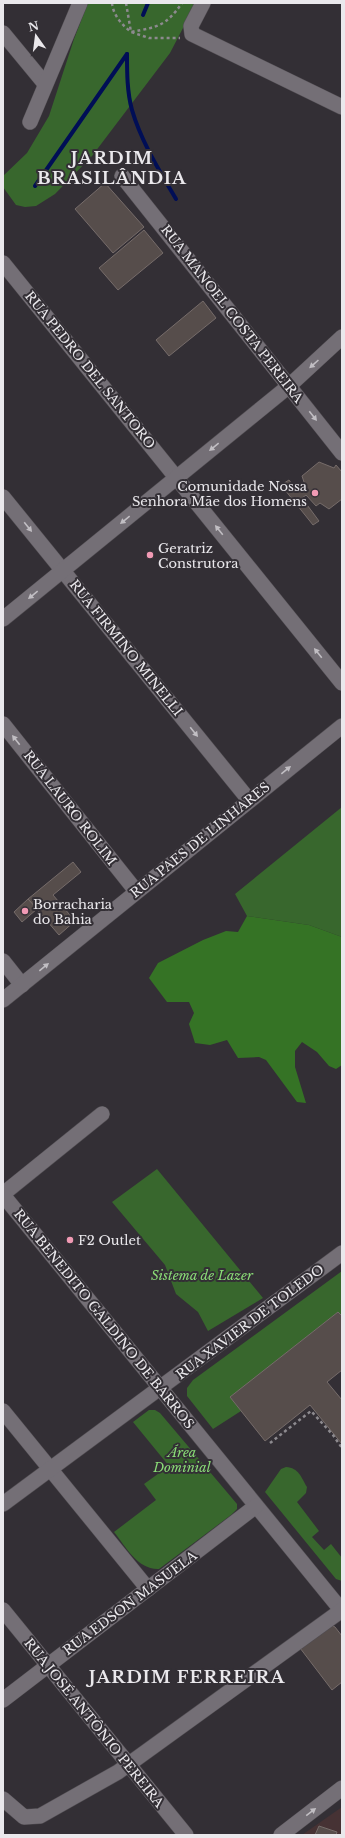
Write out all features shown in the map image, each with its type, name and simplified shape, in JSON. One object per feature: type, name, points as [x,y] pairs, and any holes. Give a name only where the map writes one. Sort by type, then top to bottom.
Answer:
[{"type":"street","points":[[30,122],[80,3]]},
{"type":"street","points":[[203,3],[191,26],[195,35],[342,107]]},
{"type":"street","points":[[3,33],[45,84]]},
{"type":"street","name":"RUA MANOEL COSTA PEREIRA","points":[[122,176],[342,453]]},
{"type":"street","name":"RUA PEDRO DEL SANTORO","points":[[3,263],[177,477]]},
{"type":"street","points":[[3,619],[289,386],[342,337]]},
{"type":"street","points":[[177,477],[342,683]]},
{"type":"street","name":"RUA FIRMINO MINELLI","points":[[3,497],[249,800]]},
{"type":"street","name":"RUA LAURO ROLIM","points":[[3,724],[136,891]]},
{"type":"street","name":"RUA PAES DE LINHARES","points":[[3,1000],[342,726]]},
{"type":"street","points":[[3,961],[22,985]]},
{"type":"street","points":[[3,1194],[102,1114]]},
{"type":"street","name":"RUA BENEDITO GALDINO DE BARROS","points":[[3,1194],[342,1611]]},
{"type":"street","name":"RUA XAVIER DE TOLEDO","points":[[3,1504],[342,1253]]},
{"type":"street","points":[[3,1411],[148,1589]]},
{"type":"street","name":"RUA EDSON MASUELA","points":[[3,1700],[256,1506]]},
{"type":"street","name":"RUA JOSÉ ANTÔNIO PEREIRA","points":[[3,1610],[186,1835]]},
{"type":"street","points":[[3,1799],[24,1817],[40,1816],[128,1765],[342,1611]]},
{"type":"street","points":[[280,1835],[342,1788]]},
{"type":"path","points":[[112,3],[112,7],[121,24],[131,32],[149,38],[195,35]]},
{"type":"path","points":[[126,3],[131,32]]},
{"type":"path","points":[[131,32],[155,27],[172,17],[182,3]]},
{"type":"path","points":[[270,1443],[312,1411],[333,1434],[342,1448]]},
{"type":"shaded area","points":[[342,1807],[342,1835],[302,1835]]},
{"type":"green space","points":[[88,3],[196,3],[170,53],[92,156],[55,194],[36,206],[25,207],[16,205],[3,187],[3,176],[27,153],[49,116],[74,39]]},
{"type":"green space","points":[[342,807],[342,937],[309,925],[247,916],[235,894]]},
{"type":"green space","points":[[247,916],[309,925],[342,937],[342,1065],[336,1069],[329,1066],[317,1052],[302,1042],[295,1051],[295,1067],[306,1103],[297,1102],[266,1060],[259,1057],[238,1058],[227,1040],[210,1045],[195,1043],[189,1024],[194,1013],[189,1002],[167,1002],[149,978],[158,963],[203,940],[226,931],[238,932]]},
{"type":"green space","name":"Sistema de Lazer","points":[[157,1169],[263,1298],[208,1331],[198,1312],[176,1294],[165,1265],[112,1202]]},
{"type":"green space","points":[[342,1271],[342,1316],[338,1312],[231,1397],[241,1411],[213,1429],[187,1396],[187,1388],[193,1380]]},
{"type":"green space","name":"Área Dominial","points":[[149,1410],[155,1410],[160,1413],[237,1504],[237,1509],[231,1515],[159,1569],[145,1566],[139,1562],[128,1551],[114,1532],[156,1500],[144,1484],[169,1466],[133,1422]]},
{"type":"green space","points":[[286,1467],[297,1471],[307,1487],[306,1493],[297,1502],[319,1531],[312,1537],[324,1550],[331,1544],[342,1558],[342,1581],[336,1579],[265,1492],[281,1469]]},
{"type":"building","points":[[105,183],[144,227],[113,253],[75,209]]},
{"type":"building","points":[[144,230],[163,253],[118,290],[99,268]]},
{"type":"building","points":[[203,301],[216,318],[169,356],[156,340]]},
{"type":"building","name":"Comunidade Nossa Senhora Mãe dos Homens","points":[[319,462],[334,468],[336,465],[342,472],[342,499],[329,509],[320,503],[316,506],[306,495],[302,498],[319,521],[313,525],[281,485],[289,480],[297,491],[305,485],[302,476]]},
{"type":"building","points":[[73,862],[81,872],[53,895],[75,921],[59,935],[28,899]]},
{"type":"building","name":"Borracharia do Bahia","points":[[28,899],[37,909],[22,922],[14,912]]},
{"type":"building","points":[[338,1312],[342,1316],[342,1370],[327,1382],[342,1400],[342,1444],[310,1405],[265,1441],[230,1397]]},
{"type":"building","points":[[331,1625],[335,1627],[342,1636],[342,1682],[332,1690],[300,1648]]},
{"type":"building","points":[[319,1826],[337,1832],[336,1835],[315,1835]]},
{"type":"waterway","points":[[143,15],[148,3]]},
{"type":"waterway","points":[[127,54],[129,96],[136,122],[151,155],[176,199]]},
{"type":"waterway","points":[[35,186],[127,54]]},
{"type":"place","name":"Comunidade Nossa Senhora Mãe dos Homens","points":[[315,493]]},
{"type":"place","name":"Geratriz Construtora","points":[[150,555]]},
{"type":"place","name":"Borracharia do Bahia","points":[[25,911]]},
{"type":"place","name":"F2 Outlet","points":[[70,1240]]},
{"type":"district","name":"JARDIM BRASILÂNDIA","points":[[112,168]]},
{"type":"district","name":"JARDIM FERREIRA","points":[[187,1677]]}]
